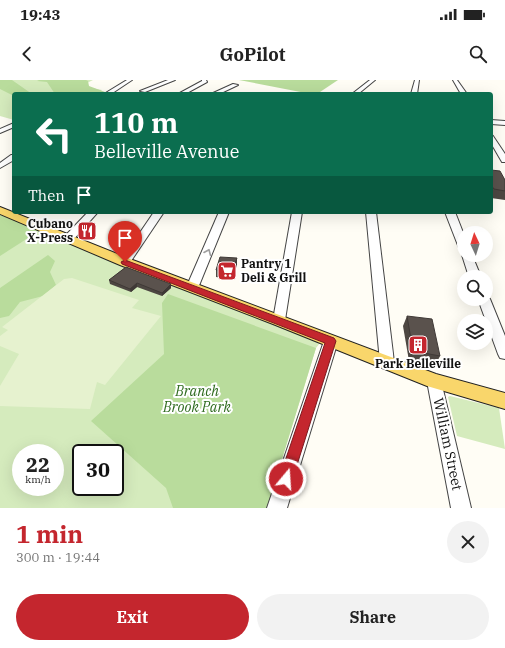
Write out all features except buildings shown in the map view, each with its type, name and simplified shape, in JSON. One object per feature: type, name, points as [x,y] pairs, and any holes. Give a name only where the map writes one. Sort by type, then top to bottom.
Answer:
[{"type":"main road","points":[[0,210],[12,213]]},
{"type":"main road","points":[[17,214],[125,262],[280,320],[434,381],[505,401]]},
{"type":"street","points":[[110,92],[130,80]]},
{"type":"street","points":[[143,91],[173,80]]},
{"type":"street","points":[[185,92],[205,82],[204,80]]},
{"type":"street","points":[[358,92],[373,80]]},
{"type":"street","points":[[414,92],[417,80]]},
{"type":"street","points":[[456,80],[463,92]]},
{"type":"street","points":[[219,92],[235,85]]},
{"type":"street","points":[[493,122],[505,123]]},
{"type":"street","points":[[0,131],[12,126]]},
{"type":"street","points":[[493,140],[505,160]]},
{"type":"street","points":[[497,147],[505,147]]},
{"type":"street","points":[[0,166],[12,158]]},
{"type":"street","points":[[69,238],[91,214]]},
{"type":"street","points":[[125,262],[158,214]]},
{"type":"street","points":[[192,288],[223,214]]},
{"type":"street","points":[[280,320],[297,214]]},
{"type":"street","points":[[371,214],[387,362]]},
{"type":"street","points":[[451,214],[457,230]]},
{"type":"street","points":[[487,306],[505,354]]},
{"type":"street","points":[[277,508],[331,341]]},
{"type":"street","name":"William Street","points":[[434,381],[462,508]]},
{"type":"green space","points":[[0,80],[93,80],[81,86],[102,90],[99,92],[12,92],[12,119],[0,116]]},
{"type":"green space","points":[[0,80],[12,80],[29,92],[12,92],[12,95],[0,89]]},
{"type":"green space","points":[[86,80],[88,81],[89,86],[105,92],[54,92],[47,82],[37,81]]},
{"type":"green space","points":[[239,80],[338,80],[320,92],[301,92]]},
{"type":"green space","name":"Branch Brook Park","points":[[0,215],[39,229],[134,270],[320,343],[316,348],[267,508],[0,508]]},
{"type":"green space","points":[[0,215],[39,229],[0,256]]},
{"type":"green space","points":[[48,255],[55,261],[50,272],[56,285],[43,296],[20,302],[9,316],[0,318],[0,288]]},
{"type":"green space","points":[[72,278],[139,300],[132,308],[161,316],[105,385],[97,382],[90,409],[0,406],[0,386],[19,354],[0,346],[0,336],[8,330],[2,327],[64,279]]},
{"type":"green space","points":[[168,294],[316,348],[267,508],[173,508],[166,488],[124,450],[124,444],[117,444],[91,421],[164,354],[162,303]]},
{"type":"green space","points":[[450,396],[499,408],[505,449],[457,436],[448,397]]},
{"type":"place","name":"Cubano X-Press","points":[[87,231]]},
{"type":"place","name":"Pantry 1 Deli & Grill","points":[[227,271]]},
{"type":"place","name":"Park Belleville","points":[[418,345]]},
{"type":"route","points":[[125,262],[280,320],[331,341],[286,479]]}]
